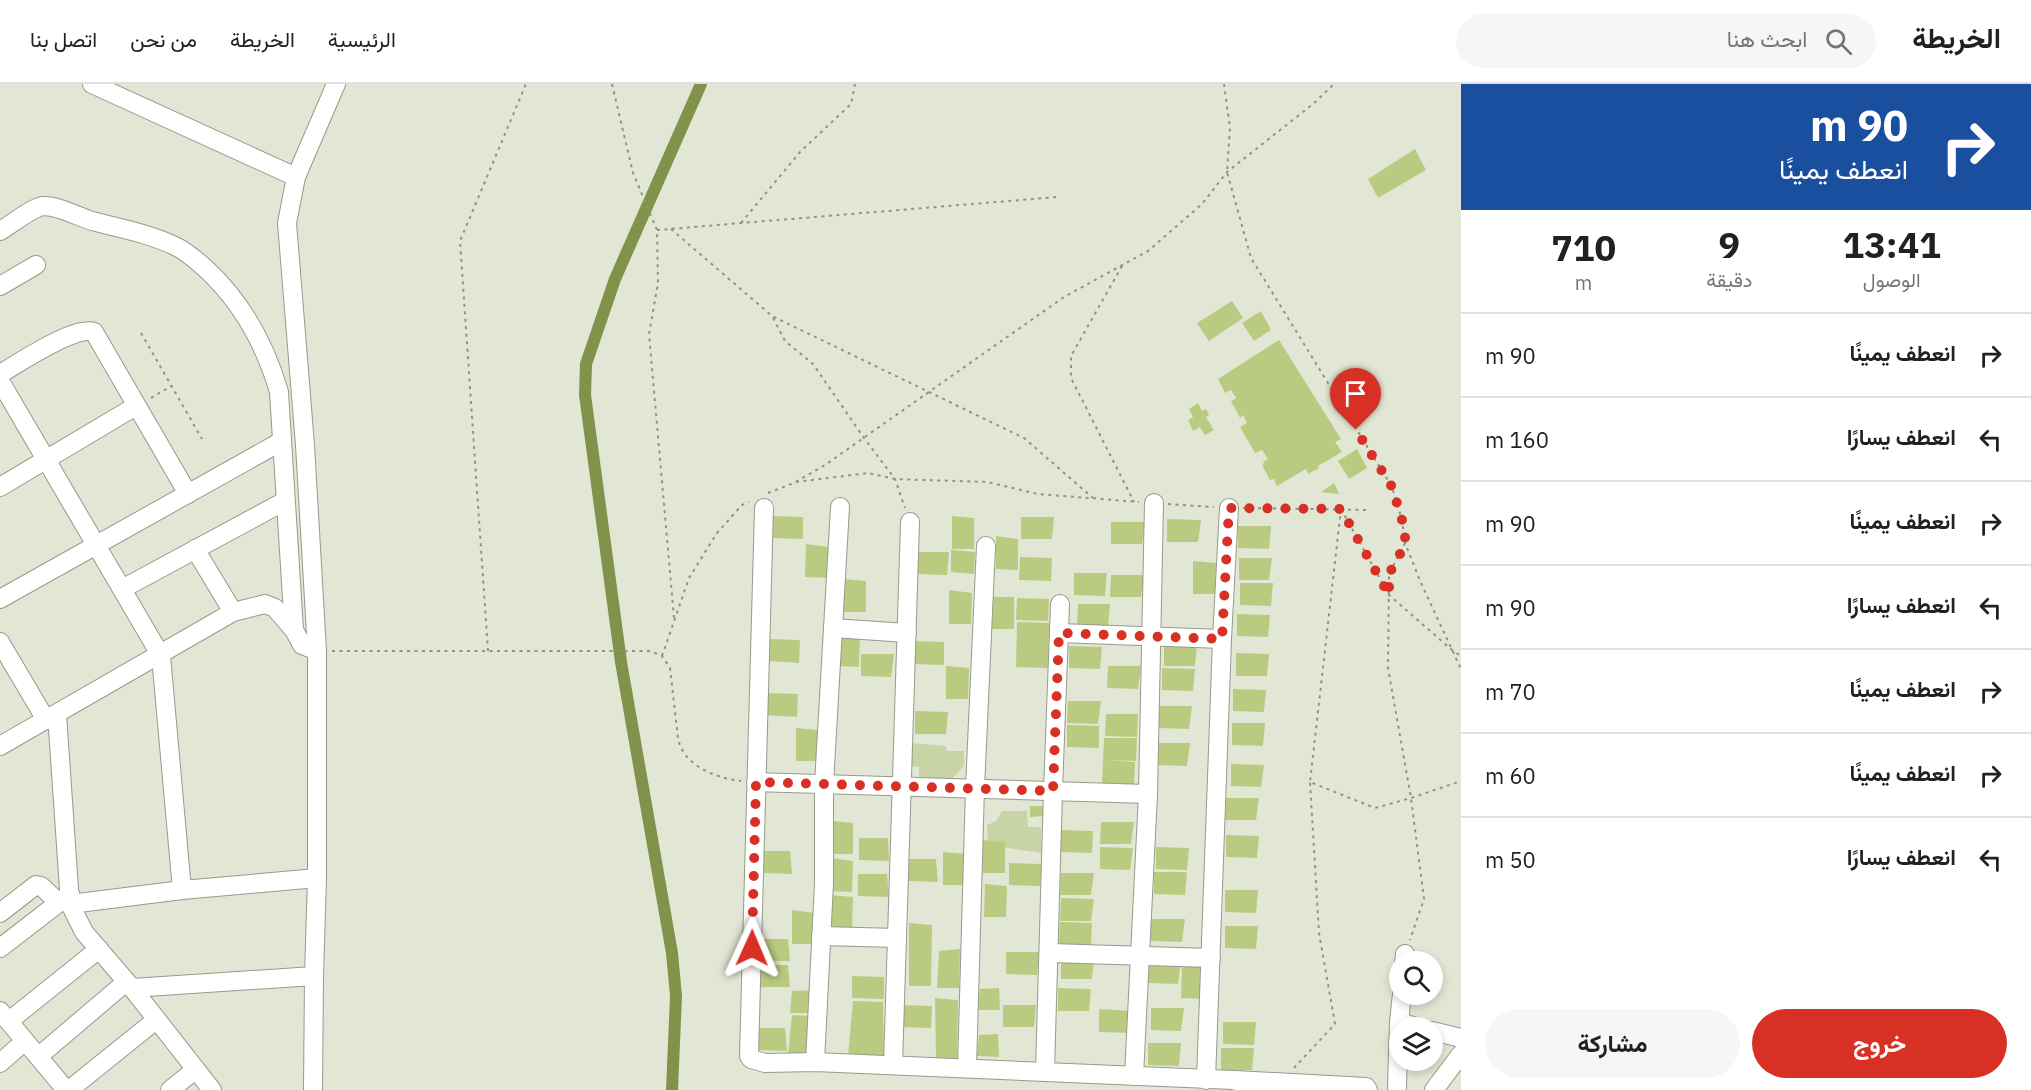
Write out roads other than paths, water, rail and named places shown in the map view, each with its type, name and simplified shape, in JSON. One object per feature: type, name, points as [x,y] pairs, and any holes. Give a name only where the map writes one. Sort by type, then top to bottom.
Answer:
[{"type":"street","points":[[92,84],[296,177]]},
{"type":"street","points":[[314,1090],[317,651],[305,446],[287,223],[296,177],[336,84]]},
{"type":"street","points":[[0,231],[40,207],[48,207],[155,238],[178,247],[223,284],[263,346],[279,392],[294,630]]},
{"type":"street","points":[[0,286],[36,266]]},
{"type":"street","points":[[0,374],[71,334],[92,330],[188,494]]},
{"type":"street","points":[[0,381],[161,656],[182,890]]},
{"type":"street","points":[[0,487],[136,406]]},
{"type":"street","points":[[0,599],[282,441]]},
{"type":"street","points":[[122,589],[285,501]]},
{"type":"street","points":[[760,501],[749,1056],[752,1060],[765,1063],[816,1062],[1045,1071],[1206,1080],[1241,1085],[1280,1083],[1367,1089],[1403,1089],[1402,1071]]},
{"type":"street","points":[[1134,1076],[1148,794],[1154,503]]},
{"type":"street","points":[[816,1062],[824,883],[824,784],[840,507]]},
{"type":"street","points":[[1206,1080],[1229,508]]},
{"type":"street","points":[[893,1065],[910,522]]},
{"type":"street","points":[[967,1068],[975,788],[987,546]]},
{"type":"street","points":[[195,549],[233,612]]},
{"type":"street","points":[[0,746],[161,656],[233,612],[265,604],[275,608],[294,630],[302,645],[317,651]]},
{"type":"street","points":[[1045,1071],[1060,604]]},
{"type":"street","points":[[833,628],[907,633]]},
{"type":"street","points":[[1059,633],[1222,639]]},
{"type":"street","points":[[0,642],[52,717],[66,900],[84,932],[212,1090]]},
{"type":"street","points":[[756,782],[1148,794]]},
{"type":"street","points":[[0,948],[66,900],[317,878]]},
{"type":"street","points":[[0,913],[36,885],[66,900]]},
{"type":"street","points":[[821,936],[897,938]]},
{"type":"street","points":[[99,950],[4,1016],[67,1090],[156,1020]]},
{"type":"street","points":[[1050,953],[1211,958]]},
{"type":"street","points":[[39,1056],[129,985],[314,976]]},
{"type":"street","points":[[1443,1034],[1461,1038]]},
{"type":"street","points":[[0,1063],[25,1041]]},
{"type":"street","points":[[1434,1090],[1461,1054]]},
{"type":"street","points":[[170,1090],[195,1070]]},
{"type":"waterway","points":[[672,1090],[676,996],[672,953],[621,662],[585,395],[586,364],[615,279],[701,84]]}]
